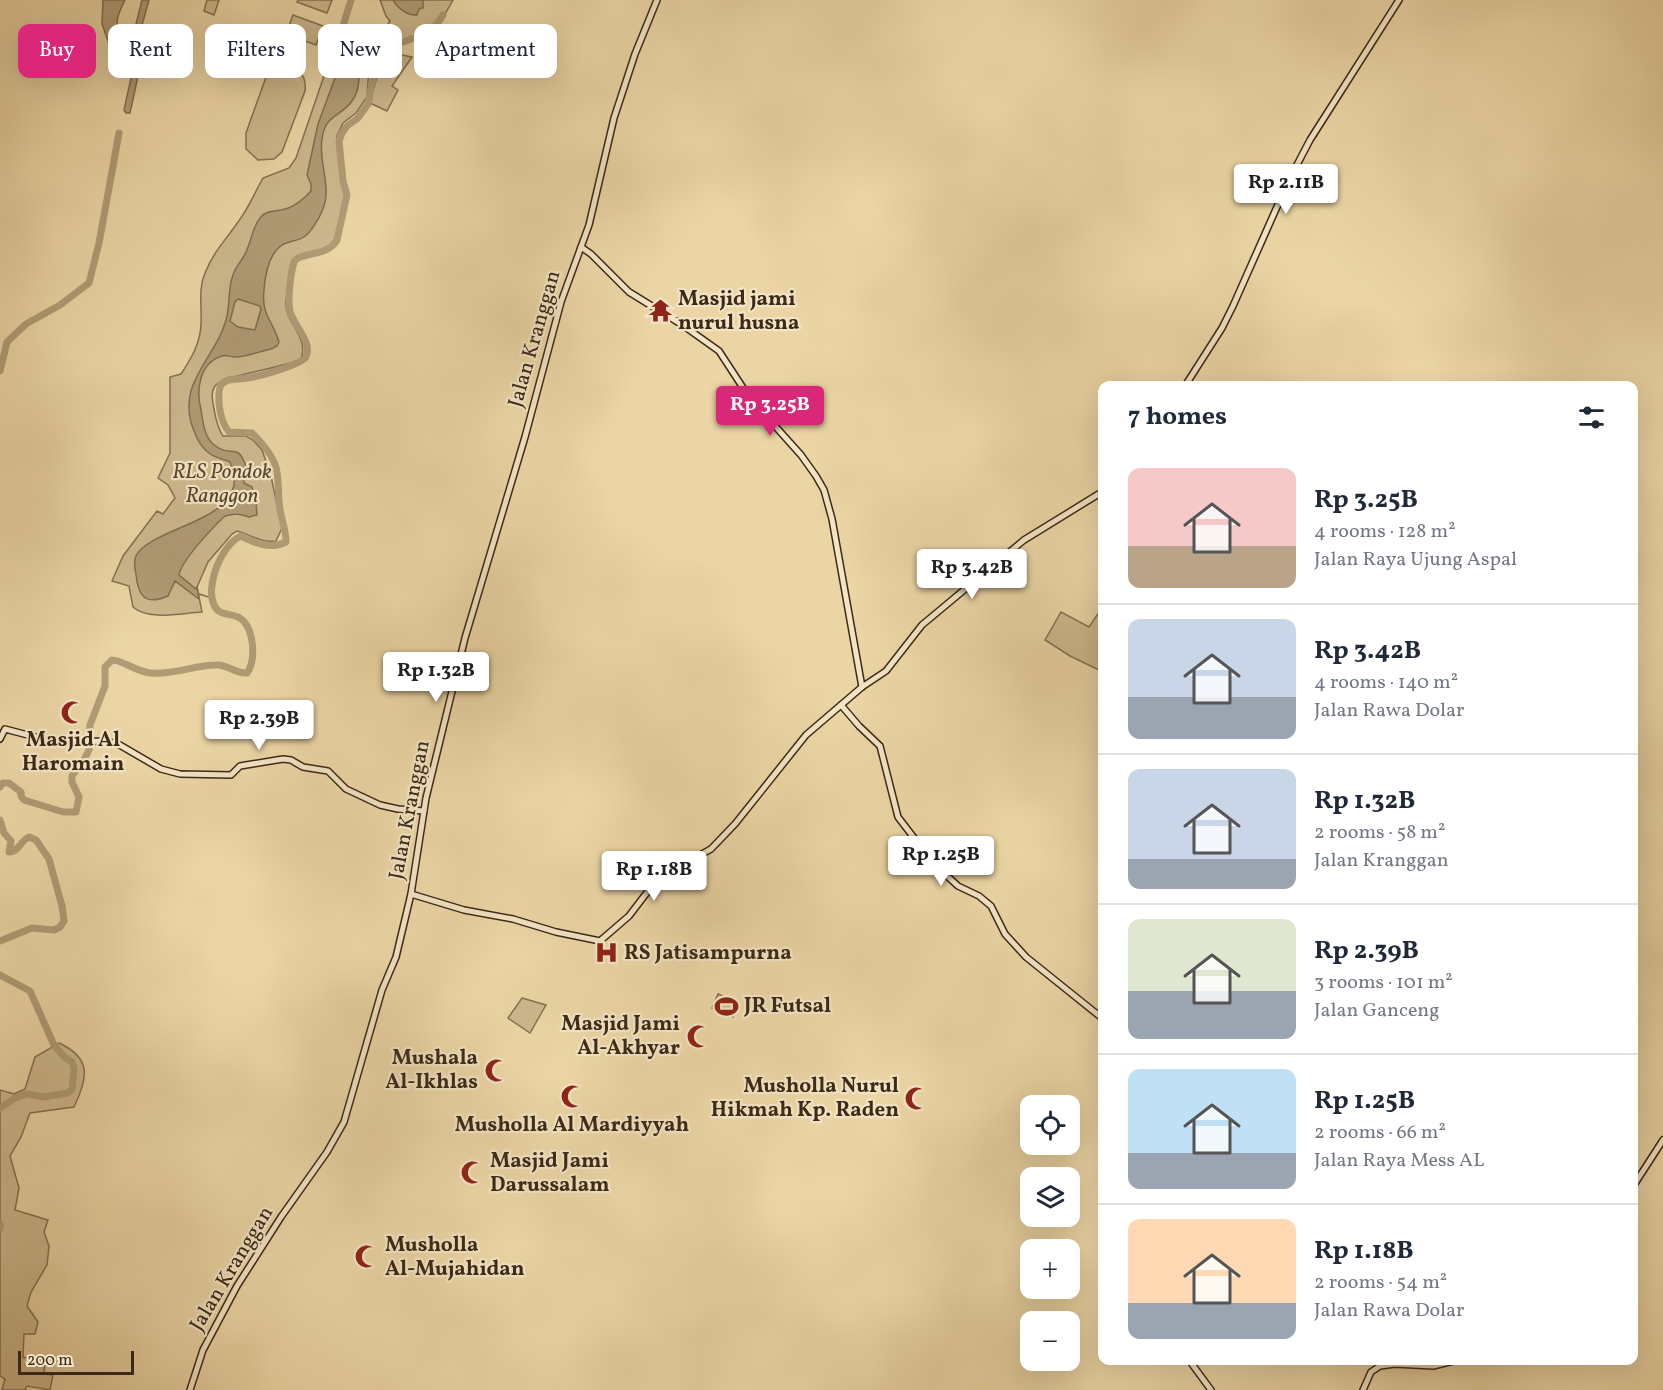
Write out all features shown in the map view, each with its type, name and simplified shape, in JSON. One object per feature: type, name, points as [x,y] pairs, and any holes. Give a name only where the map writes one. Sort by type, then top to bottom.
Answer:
[{"type":"street","name":"Jalan Kranggan","points":[[190,1390],[203,1350],[237,1286],[281,1217],[327,1152],[344,1122],[382,990],[396,957],[411,894],[424,811],[463,645],[525,437],[561,302],[591,218],[614,118],[638,45],[657,0]]},
{"type":"street","points":[[1188,381],[1222,328],[1305,148],[1400,0]]},
{"type":"street","points":[[581,247],[629,292],[719,351],[749,397],[801,455],[816,476],[824,490],[832,519],[862,687]]},
{"type":"street","points":[[411,894],[464,910],[513,919],[556,932],[600,941],[629,916],[655,882],[711,849],[735,824],[806,735],[862,687],[886,671],[922,625],[1024,540],[1098,494]]},
{"type":"street","points":[[841,705],[880,746],[898,817],[934,864],[958,886],[980,896],[991,906],[1005,934],[1026,957],[1098,1015]]},
{"type":"street","points":[[0,739],[5,729],[58,743],[103,741],[118,744],[161,769],[191,775],[205,773],[231,775],[240,766],[283,759],[291,760],[303,767],[328,771],[346,789],[380,805],[424,811]]},
{"type":"street","points":[[1638,1179],[1663,1140]]},
{"type":"street","points":[[1193,1365],[1211,1390]]},
{"type":"street","points":[[1363,1390],[1371,1372],[1380,1366],[1388,1365]]},
{"type":"street","points":[[1414,1365],[1438,1365]]},
{"type":"green space","points":[[207,0],[219,0],[214,15],[204,11]]},
{"type":"green space","points":[[298,0],[332,0],[327,13],[297,2]]},
{"type":"green space","name":"RLS Pondok Ranggon","points":[[380,0],[453,0],[444,16],[441,14],[435,24],[414,24],[414,37],[402,41],[402,24],[388,24],[390,21]]},
{"type":"green space","points":[[293,15],[318,24],[316,45],[306,41],[306,24],[290,24]]},
{"type":"green space","points":[[402,55],[412,57],[402,72]]},
{"type":"green space","points":[[266,78],[304,78],[305,91],[282,152],[274,159],[258,160],[246,149],[246,133]]},
{"type":"green space","name":"RLS Pondok Ranggon","points":[[323,78],[368,78],[367,97],[356,113],[343,123],[337,136],[345,194],[335,239],[327,247],[295,257],[286,308],[302,344],[301,359],[229,378],[215,386],[213,391],[216,420],[223,436],[246,436],[262,450],[271,476],[282,528],[276,541],[261,540],[237,531],[232,534],[208,562],[197,587],[202,612],[148,614],[133,607],[129,586],[112,581],[123,556],[157,511],[163,514],[175,498],[168,485],[158,478],[170,453],[170,377],[181,374],[197,344],[201,330],[202,285],[208,265],[245,212],[263,178],[289,168],[296,158]]},
{"type":"green space","points":[[377,78],[398,78],[392,86],[398,90],[387,111],[370,103]]},
{"type":"green space","points":[[1061,612],[1089,627],[1098,614],[1098,670],[1070,656],[1045,640]]},
{"type":"green space","name":"JR Futsal","points":[[718,994],[739,1003],[733,1017],[712,1008]]},
{"type":"green space","points":[[522,998],[546,1005],[530,1033],[508,1018]]},
{"type":"green space","points":[[59,1043],[70,1049],[82,1062],[84,1078],[79,1097],[74,1107],[30,1113],[21,1137],[10,1156],[19,1188],[15,1210],[48,1220],[44,1232],[49,1246],[47,1265],[31,1292],[27,1306],[38,1322],[35,1334],[24,1334],[23,1357],[45,1360],[44,1374],[53,1375],[50,1390],[27,1386],[25,1390],[2,1390],[5,1379],[0,1376],[0,1090],[14,1094],[25,1089],[35,1057]]},
{"type":"shaded area","points":[[103,0],[125,0],[117,24],[108,24],[108,41],[102,24]]},
{"type":"shaded area","points":[[142,0],[149,0],[142,24],[136,24]]},
{"type":"shaded area","points":[[393,0],[423,0],[423,8],[419,9],[417,15],[410,14],[400,9]]},
{"type":"shaded area","points":[[131,78],[138,78],[130,113],[124,110]]},
{"type":"shaded area","points":[[335,78],[359,78],[356,95],[348,106],[330,120],[324,131],[321,148],[326,193],[322,211],[307,235],[282,245],[278,249],[267,272],[264,306],[277,335],[279,342],[277,346],[240,357],[224,355],[214,360],[204,371],[199,386],[206,433],[213,444],[220,449],[234,451],[241,455],[248,472],[244,483],[252,487],[257,515],[225,516],[185,561],[179,575],[196,589],[197,587],[199,599],[175,581],[168,596],[154,600],[148,599],[144,597],[139,588],[134,565],[136,556],[146,545],[200,519],[217,509],[229,497],[234,482],[230,462],[206,451],[200,443],[189,414],[189,398],[193,384],[222,331],[227,316],[233,275],[247,251],[258,221],[266,213],[292,206],[311,191],[307,175],[318,124]],"holes":[[[238,299],[260,306],[255,330],[238,327],[230,321]]]},
{"type":"waterway","points":[[344,24],[351,0]]},
{"type":"waterway","points":[[0,787],[3,783],[9,783],[21,792],[24,800],[63,812],[76,812],[79,797],[72,782],[72,776],[89,750],[90,725],[105,686],[105,667],[112,660],[151,673],[167,673],[216,665],[247,673],[253,652],[251,635],[248,627],[238,617],[221,613],[216,609],[212,597],[214,576],[228,547],[241,536],[268,545],[286,542],[286,538],[274,461],[252,433],[229,432],[220,411],[219,389],[223,382],[269,373],[296,364],[306,357],[307,345],[289,306],[292,273],[294,262],[297,259],[327,249],[337,240],[347,195],[343,181],[339,141],[342,133],[358,118],[368,104],[373,79],[373,59],[380,50],[423,35],[437,24],[443,15]]},
{"type":"waterway","points":[[0,371],[7,342],[26,324],[60,305],[89,283],[99,243],[119,133]]},
{"type":"waterway","points":[[199,594],[212,598]]},
{"type":"waterway","points":[[0,820],[4,833],[11,841],[9,852],[15,850],[29,837],[36,840],[49,859],[64,921],[54,930],[32,928],[0,941]]},
{"type":"waterway","points":[[0,975],[30,991],[54,1045],[64,1057],[72,1062],[74,1068],[72,1089],[68,1093],[43,1097],[28,1094],[17,1097],[0,1108]]},
{"type":"place","name":"Masjid jami nurul husna","points":[[660,311]]},
{"type":"place","name":"Masjid Al Haromain","points":[[73,712]]},
{"type":"place","name":"RS Jatisampurna","points":[[606,953]]},
{"type":"place","name":"JR Futsal","points":[[726,1006]]},
{"type":"place","name":"Masjid Jami Al-Akhyar","points":[[698,1036]]},
{"type":"place","name":"Mushala Al-Ikhlas","points":[[496,1070]]},
{"type":"place","name":"Musholla Al Mardiyyah","points":[[572,1097]]},
{"type":"place","name":"Musholla Nurul Hikmah Kp. Raden","points":[[917,1098]]},
{"type":"place","name":"Masjid Jami Darussalam","points":[[472,1173]]},
{"type":"place","name":"Musholla Al-Mujahidan","points":[[367,1257]]}]
